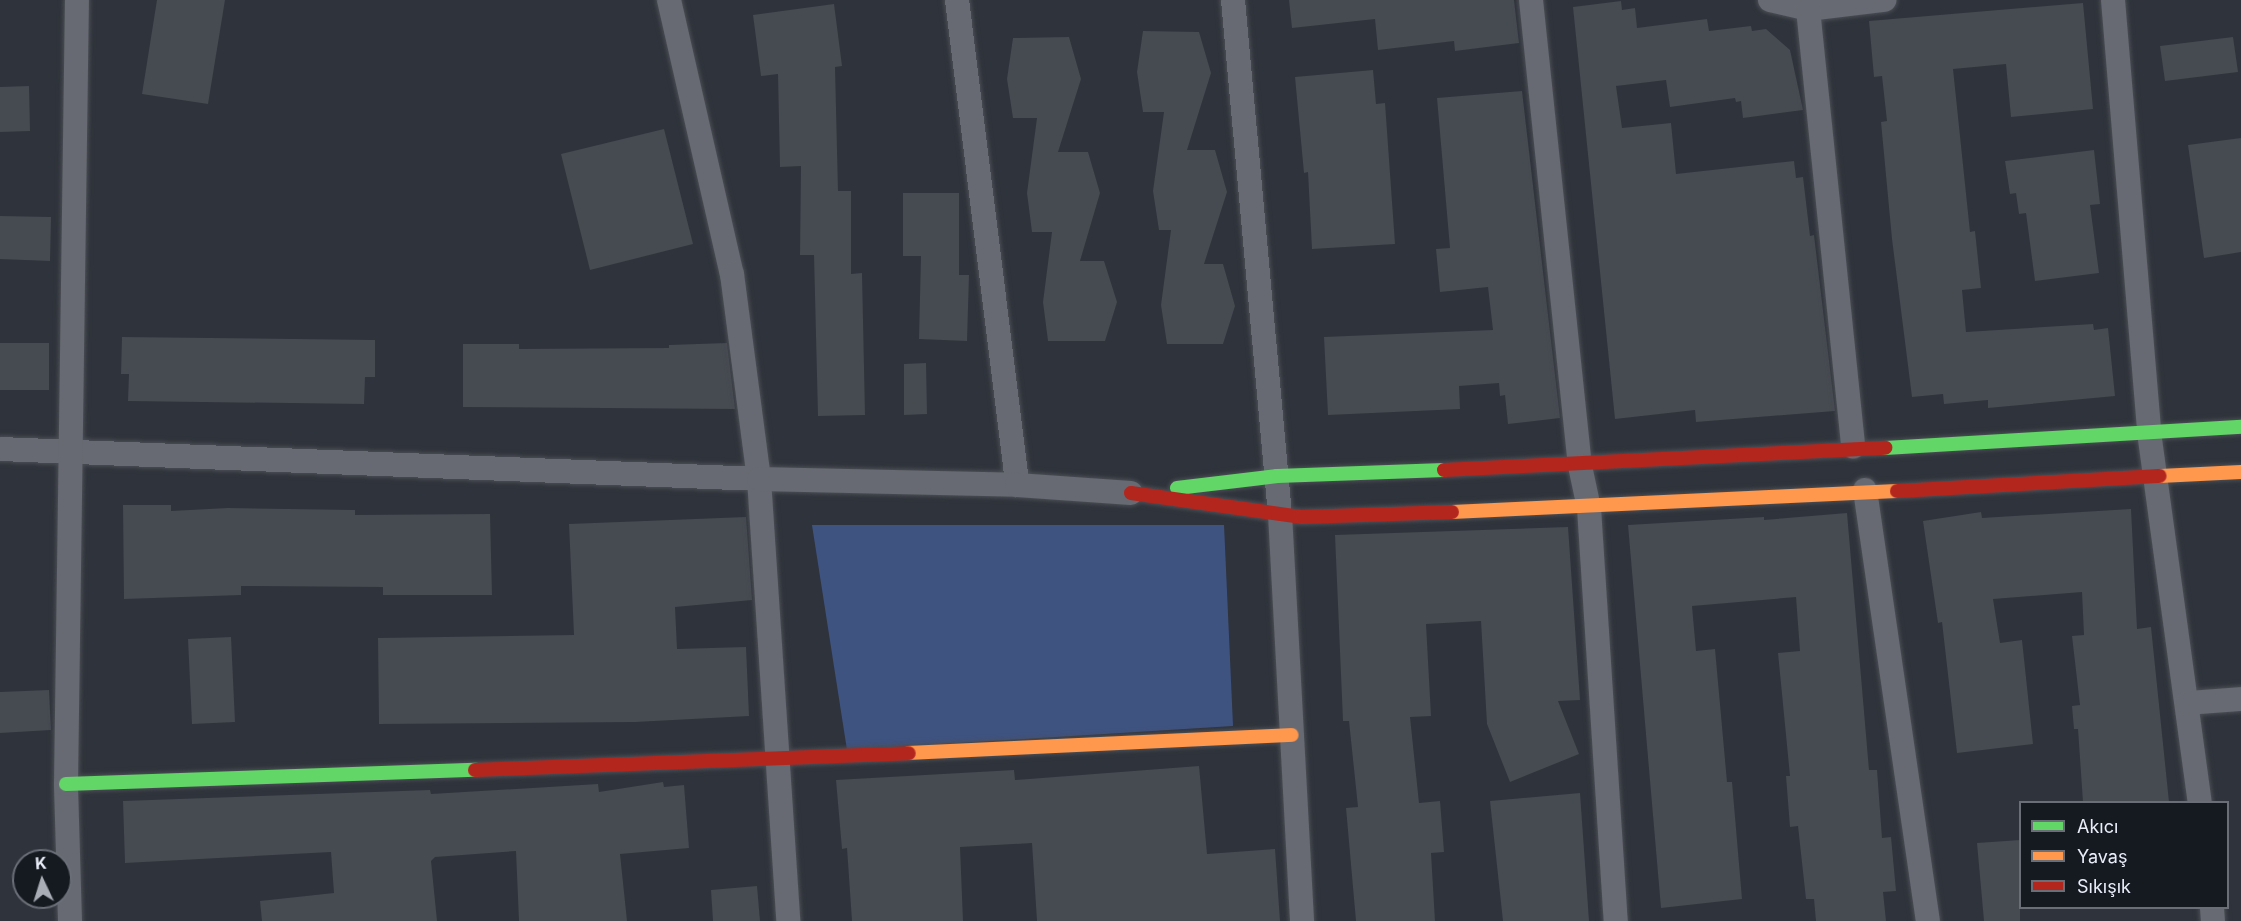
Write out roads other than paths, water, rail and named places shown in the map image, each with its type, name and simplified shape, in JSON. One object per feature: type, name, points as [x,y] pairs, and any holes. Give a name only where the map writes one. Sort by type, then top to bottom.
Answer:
[{"type":"street","points":[[70,921],[66,784],[73,454],[77,0]]},
{"type":"street","points":[[669,0],[732,274],[759,479],[788,921]]},
{"type":"street","points":[[957,0],[1017,485]]},
{"type":"street","points":[[1233,0],[1280,514],[1302,921]]},
{"type":"street","points":[[1531,0],[1580,466],[1589,508],[1616,921]]},
{"type":"street","points":[[1770,0],[1808,9],[1884,0]]},
{"type":"street","points":[[2113,0],[2149,432],[2200,801]]},
{"type":"street","points":[[1808,9],[1853,447]]},
{"type":"street","points":[[1131,493],[1277,476],[1580,466],[1853,447],[2241,427]]},
{"type":"street","points":[[0,449],[73,454],[759,479],[1017,485],[1131,493],[1302,517],[1589,508],[1865,490],[2241,472]]},
{"type":"street","points":[[1865,490],[1928,921]]},
{"type":"street","points":[[2188,704],[2241,699]]},
{"type":"street","points":[[66,784],[777,759],[1292,735]]}]
